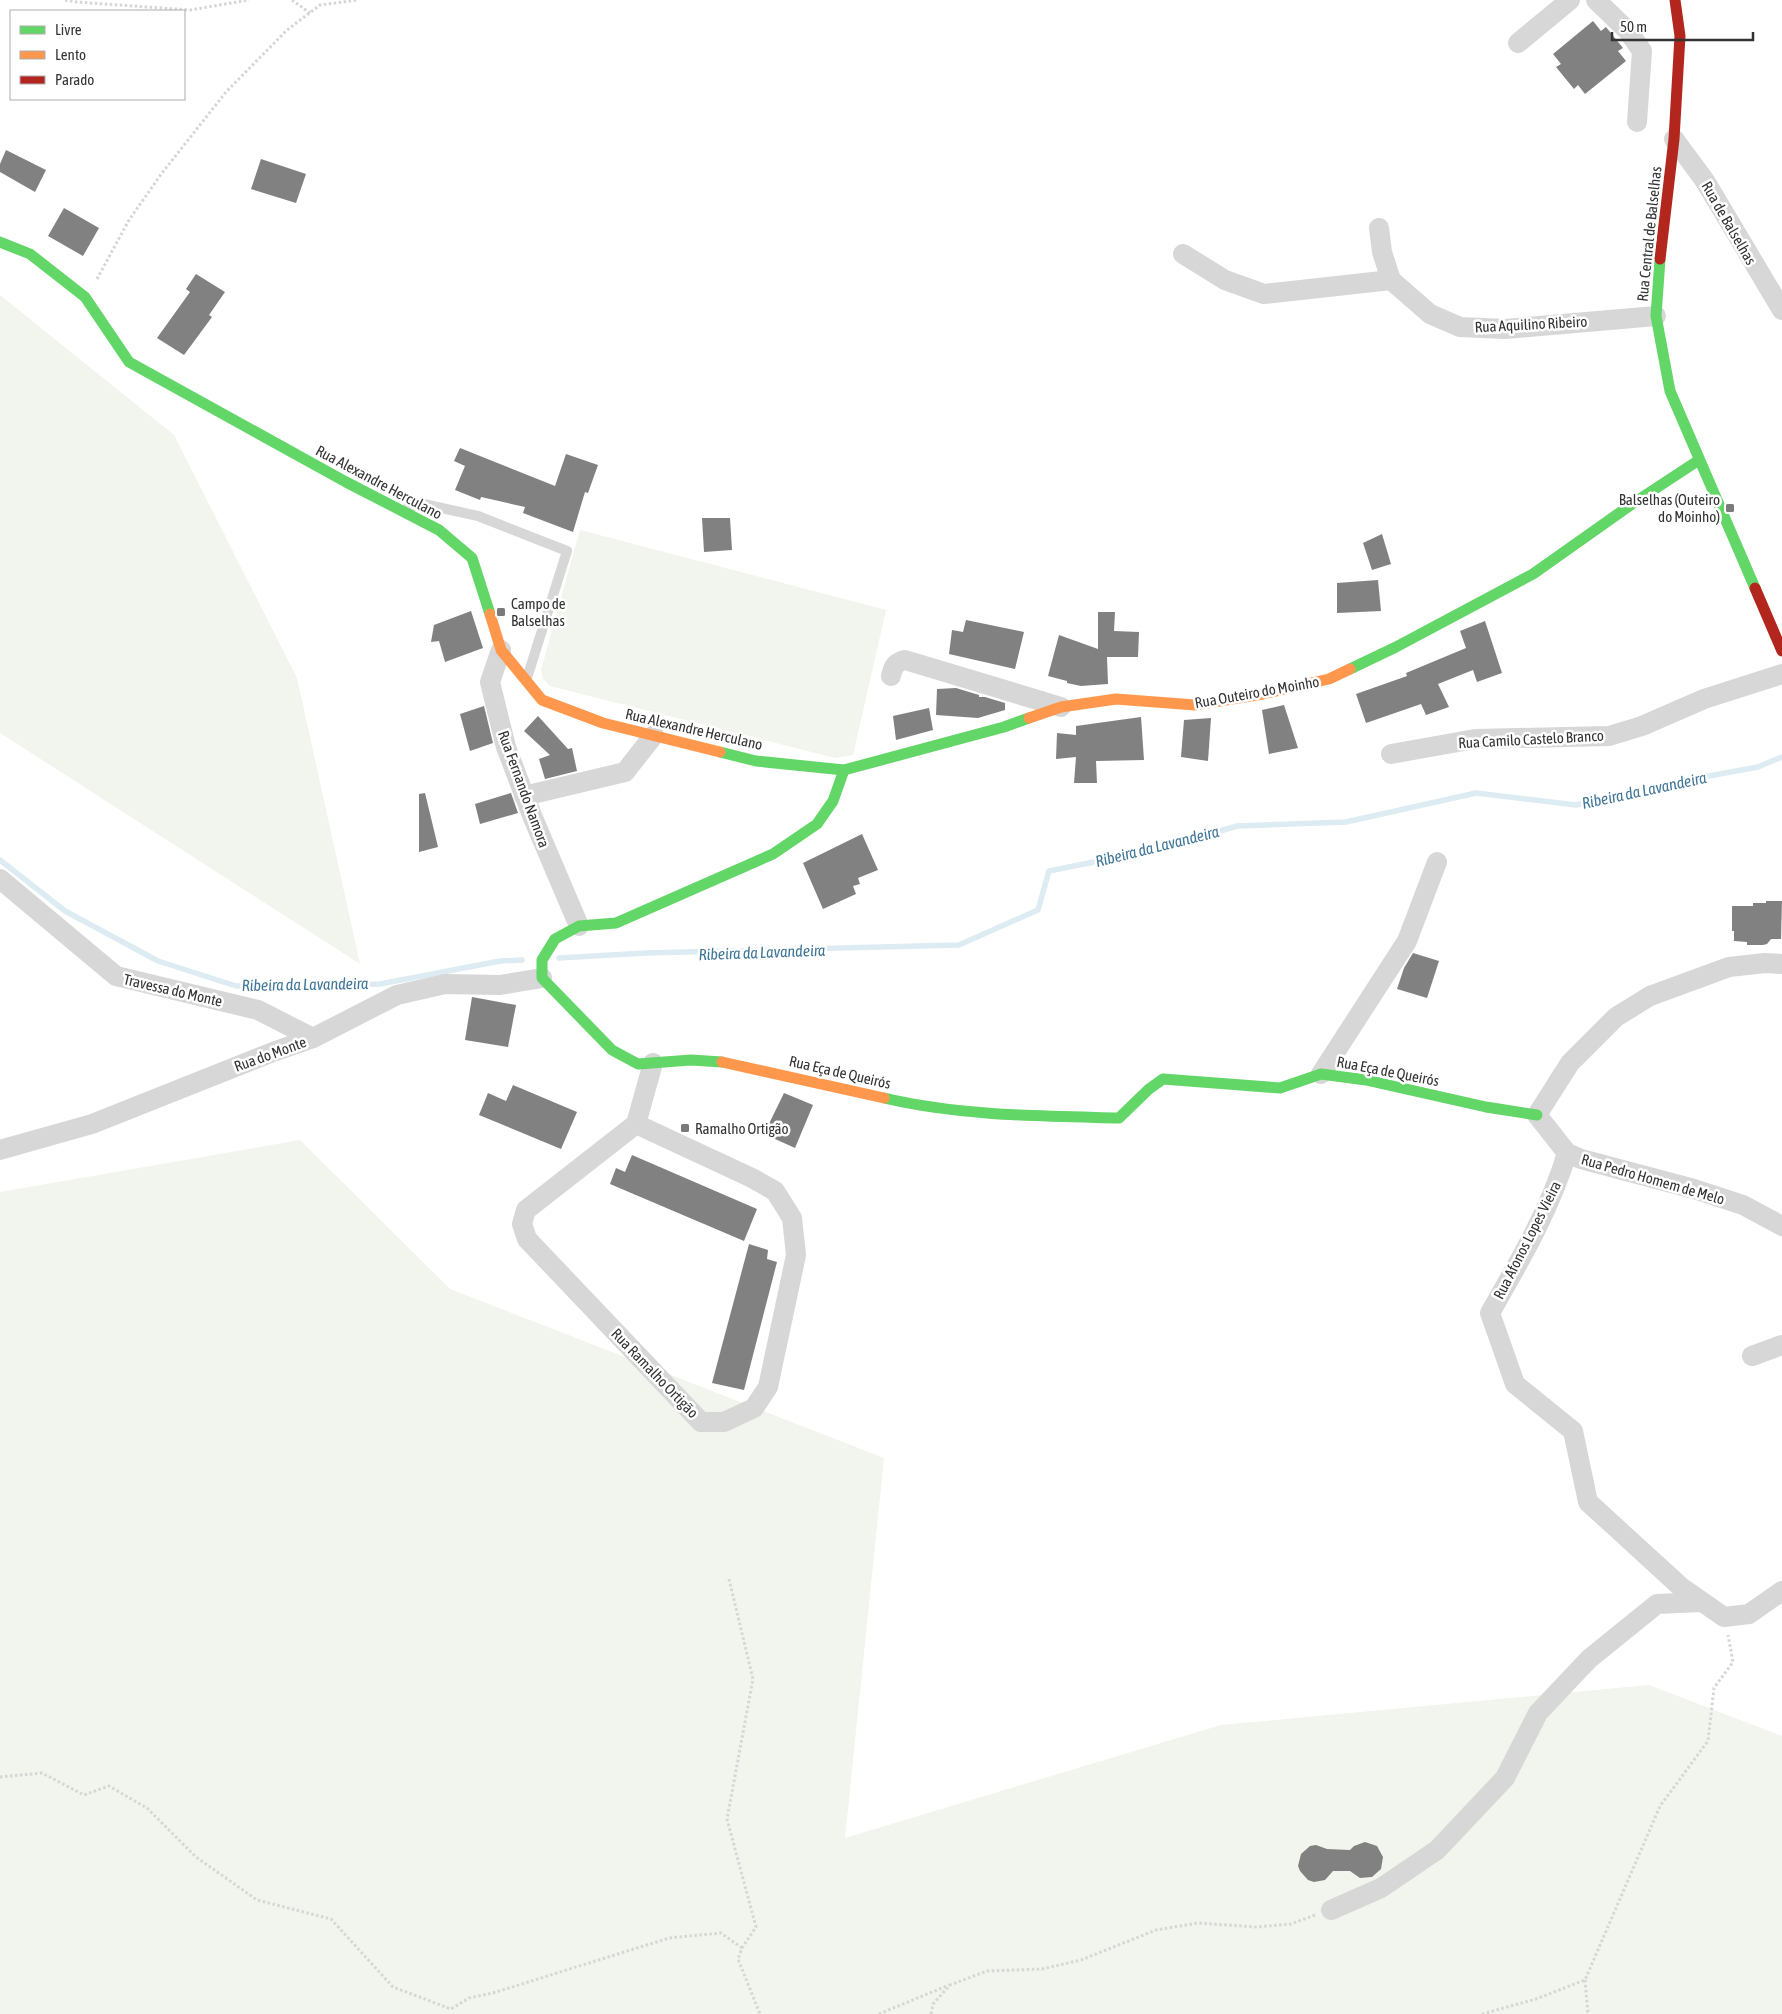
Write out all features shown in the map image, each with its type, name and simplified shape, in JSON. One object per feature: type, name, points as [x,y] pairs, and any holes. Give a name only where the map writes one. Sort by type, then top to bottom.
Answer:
[{"type":"street","points":[[1518,43],[1570,0]]},
{"type":"street","points":[[1596,0],[1628,31],[1642,51],[1637,122]]},
{"type":"street","name":"Rua Central de Balselhas","points":[[1675,0],[1680,36],[1674,139],[1657,285],[1656,316],[1670,391],[1782,651]]},
{"type":"street","name":"Rua de Balselhas","points":[[1674,139],[1705,180],[1782,310]]},
{"type":"street","points":[[1184,254],[1225,280],[1264,294],[1390,280],[1382,252],[1379,228]]},
{"type":"street","name":"Rua Alexandre Herculano","points":[[0,242],[30,254],[84,296],[129,362],[439,530],[472,558],[501,650],[542,700],[562,709],[603,723],[756,761],[844,770],[1004,727],[1061,707]]},
{"type":"street","name":"Rua Aquilino Ribeiro","points":[[1390,280],[1430,314],[1460,327],[1505,329],[1656,316]]},
{"type":"street","name":"Rua Outeiro do Moinho","points":[[891,676],[893,667],[898,661],[905,660],[1061,707],[1116,699],[1195,705],[1263,694],[1329,680],[1396,647],[1533,574],[1632,504],[1699,460]]},
{"type":"street","name":"Rua Fernando Namora","points":[[501,650],[490,682],[506,747],[524,796],[579,926]]},
{"type":"street","name":"Rua Camilo Castelo Branco","points":[[1391,754],[1475,739],[1609,736],[1642,726],[1704,698],[1782,674]]},
{"type":"street","points":[[524,796],[625,772],[654,735]]},
{"type":"street","points":[[542,978],[542,960],[556,939],[579,926],[616,923],[773,854],[818,824],[833,801],[844,770]]},
{"type":"street","points":[[1321,1074],[1407,941],[1438,862]]},
{"type":"street","name":"Travessa do Monte","points":[[0,879],[116,976],[258,1010],[314,1038]]},
{"type":"street","points":[[1537,1115],[1570,1063],[1616,1016],[1650,996],[1729,967],[1765,963],[1782,964]]},
{"type":"street","name":"Rua Eça de Queirós","points":[[542,978],[612,1050],[638,1064],[690,1060],[729,1062],[923,1107],[987,1114],[1119,1118],[1149,1089],[1163,1079],[1280,1088],[1321,1074],[1366,1080],[1486,1107],[1537,1115]]},
{"type":"street","name":"Rua do Monte","points":[[0,1150],[92,1124],[273,1052],[314,1038],[397,995],[445,984],[500,985],[542,978]]},
{"type":"street","points":[[636,1124],[653,1063]]},
{"type":"street","name":"Rua Pedro Homem de Melo","points":[[1537,1115],[1567,1153],[1581,1159],[1694,1189],[1743,1205],[1782,1226]]},
{"type":"street","name":"Rua Ramalho Ortigão","points":[[636,1124],[752,1178],[774,1192],[792,1218],[796,1255],[768,1387],[754,1408],[724,1422],[701,1422],[527,1239],[522,1224],[526,1210],[636,1124]]},
{"type":"street","name":"Rua Afonos Lopes Vieira","points":[[1567,1153],[1561,1174],[1531,1240],[1490,1314],[1515,1384],[1573,1431],[1588,1502],[1681,1586],[1724,1617]]},
{"type":"street","points":[[1752,1356],[1782,1345]]},
{"type":"street","points":[[1724,1617],[1749,1614],[1782,1591]]},
{"type":"street","points":[[1331,1910],[1381,1888],[1437,1850],[1505,1778],[1538,1713],[1589,1659],[1657,1604],[1702,1602]]},
{"type":"lane","points":[[399,509],[424,504],[478,516],[567,551],[526,682]]},
{"type":"path","points":[[66,0],[190,10],[249,0]]},
{"type":"path","points":[[292,0],[310,13]]},
{"type":"path","points":[[84,296],[99,277],[129,220],[162,173],[226,92],[287,30],[320,5],[358,0]]},
{"type":"path","points":[[729,1579],[753,1679],[727,1819],[756,1927],[742,1948],[738,1959],[760,2014]]},
{"type":"path","points":[[1588,2014],[1585,1980],[1660,1806],[1708,1741],[1714,1688],[1733,1662],[1724,1617]]},
{"type":"path","points":[[0,1777],[42,1773],[84,1795],[109,1786],[147,1808],[196,1856],[257,1900],[331,1920],[392,1987],[451,2009],[469,1998],[518,1986],[669,1938],[722,1933],[742,1948]]},
{"type":"path","points":[[879,2014],[987,1971],[1042,1969],[1081,1960],[1156,1930],[1198,1923],[1256,1927],[1291,1924],[1331,1910]]},
{"type":"path","points":[[1482,2014],[1536,1999],[1585,1980]]},
{"type":"path","points":[[931,2014],[933,2004],[950,1985]]},
{"type":"shaded area","points":[[0,295],[174,435],[297,678],[360,964],[0,733]]},
{"type":"shaded area","points":[[580,530],[886,610],[853,755],[835,758],[550,686],[543,679],[541,670]]},
{"type":"shaded area","points":[[300,1140],[450,1289],[884,1458],[845,1838],[1221,1725],[1649,1685],[1782,1736],[1782,2014],[0,2014],[0,1192]]},
{"type":"building","points":[[1593,21],[1601,31],[1606,27],[1623,48],[1618,51],[1626,61],[1585,94],[1578,85],[1574,89],[1556,67],[1561,64],[1553,54]]},
{"type":"building","points":[[6,150],[46,170],[35,192],[0,172],[0,164]]},
{"type":"building","points":[[261,159],[306,174],[296,203],[251,189]]},
{"type":"building","points":[[64,208],[99,228],[83,256],[48,236]]},
{"type":"building","points":[[196,274],[225,292],[209,315],[212,317],[184,355],[157,338],[190,292],[186,289]]},
{"type":"building","points":[[460,448],[555,486],[566,454],[598,465],[588,493],[585,492],[573,532],[523,513],[525,507],[481,497],[480,500],[455,490],[465,466],[454,461]]},
{"type":"building","points":[[702,518],[730,518],[732,550],[704,552]]},
{"type":"building","points":[[1382,534],[1391,564],[1372,570],[1363,543]]},
{"type":"building","points":[[1378,580],[1381,611],[1337,613],[1337,583]]},
{"type":"building","points":[[471,611],[483,648],[445,662],[439,641],[431,642],[434,625]]},
{"type":"building","points":[[1098,612],[1115,612],[1114,631],[1139,632],[1138,657],[1107,657],[1108,684],[1081,686],[1048,676],[1059,635],[1098,649]]},
{"type":"building","points":[[966,620],[1024,632],[1015,669],[949,654],[952,630],[963,632]]},
{"type":"building","points":[[1485,621],[1502,673],[1477,682],[1473,670],[1438,684],[1449,707],[1426,715],[1421,704],[1366,723],[1356,694],[1407,676],[1406,673],[1466,648],[1460,631]]},
{"type":"building","points":[[956,688],[979,695],[979,697],[1005,703],[1005,710],[978,718],[936,715],[937,689]]},
{"type":"building","points":[[1284,705],[1298,748],[1269,754],[1262,710]]},
{"type":"building","points":[[484,706],[493,743],[470,751],[460,714]]},
{"type":"building","points":[[929,708],[933,730],[896,740],[893,716]]},
{"type":"building","points":[[538,716],[568,749],[572,748],[577,771],[545,779],[539,759],[550,755],[524,731]]},
{"type":"building","points":[[1141,717],[1144,760],[1096,761],[1097,783],[1074,783],[1076,757],[1056,759],[1057,733],[1076,735],[1076,726]]},
{"type":"building","points":[[1211,718],[1208,761],[1181,757],[1184,720]]},
{"type":"building","points":[[425,793],[438,847],[419,852],[419,794]]},
{"type":"building","points":[[511,793],[518,813],[480,824],[475,804]]},
{"type":"building","points":[[862,834],[878,870],[858,878],[860,884],[853,886],[856,894],[823,909],[803,863]]},
{"type":"building","points":[[1766,901],[1782,901],[1781,939],[1771,939],[1767,944],[1763,945],[1747,945],[1747,942],[1734,941],[1732,906],[1753,906],[1753,903],[1766,903]]},
{"type":"building","points":[[1413,953],[1439,961],[1427,998],[1397,989],[1404,968]]},
{"type":"building","points":[[472,997],[516,1005],[508,1047],[465,1040]]},
{"type":"building","points":[[513,1085],[577,1112],[561,1149],[479,1115],[488,1093],[506,1101]]},
{"type":"building","points":[[784,1093],[813,1105],[795,1148],[764,1134]]},
{"type":"building","points":[[632,1155],[757,1209],[744,1241],[610,1184],[616,1168],[625,1172]]},
{"type":"building","points":[[749,1244],[768,1250],[767,1259],[777,1262],[744,1390],[712,1383]]},
{"type":"building","points":[[1365,1842],[1377,1846],[1383,1857],[1381,1869],[1372,1877],[1360,1878],[1350,1871],[1333,1871],[1325,1880],[1314,1882],[1308,1880],[1300,1871],[1298,1866],[1301,1854],[1310,1846],[1316,1845],[1327,1849],[1350,1850],[1354,1846]]},
{"type":"waterway","name":"Ribeira da Lavandeira","points":[[559,958],[646,953],[959,945],[1038,910],[1049,871],[1154,850],[1237,826],[1346,822],[1476,793],[1576,805],[1676,782],[1758,767],[1782,757]]},
{"type":"waterway","name":"Ribeira da Lavandeira","points":[[0,860],[65,911],[158,961],[236,986],[380,984],[500,961],[522,960]]},
{"type":"traffic: fast","points":[[0,242],[30,254],[85,297],[129,362],[346,482],[439,530],[472,558],[490,614]]},
{"type":"traffic: fast","points":[[1660,259],[1656,316],[1670,391],[1755,588]]},
{"type":"traffic: fast","points":[[1350,669],[1396,647],[1533,574],[1632,504],[1699,460]]},
{"type":"traffic: fast","points":[[720,752],[756,761],[844,770],[1004,727],[1029,718]]},
{"type":"traffic: fast","points":[[722,1062],[691,1060],[638,1064],[612,1050],[542,978],[542,960],[555,939],[579,926],[616,923],[773,854],[817,824],[833,801],[844,770]]},
{"type":"traffic: fast","points":[[884,1098],[971,1112],[1030,1116],[1119,1118],[1149,1089],[1163,1079],[1280,1088],[1321,1074],[1366,1080],[1486,1107],[1537,1115]]},
{"type":"traffic: slow","points":[[490,614],[501,650],[542,700],[603,723],[720,752]]},
{"type":"traffic: slow","points":[[1029,718],[1061,707],[1116,699],[1195,705],[1263,694],[1329,679],[1350,669]]},
{"type":"traffic: slow","points":[[722,1062],[884,1098]]},
{"type":"traffic: jam","points":[[1660,259],[1674,139],[1680,36],[1675,0]]},
{"type":"traffic: jam","points":[[1755,588],[1782,651]]},
{"type":"place","name":"Balselhas (Outeiro do Moinho)","points":[[1730,508]]},
{"type":"place","name":"Campo de Balselhas","points":[[501,612]]},
{"type":"place","name":"Ramalho Ortigão","points":[[685,1128]]}]
